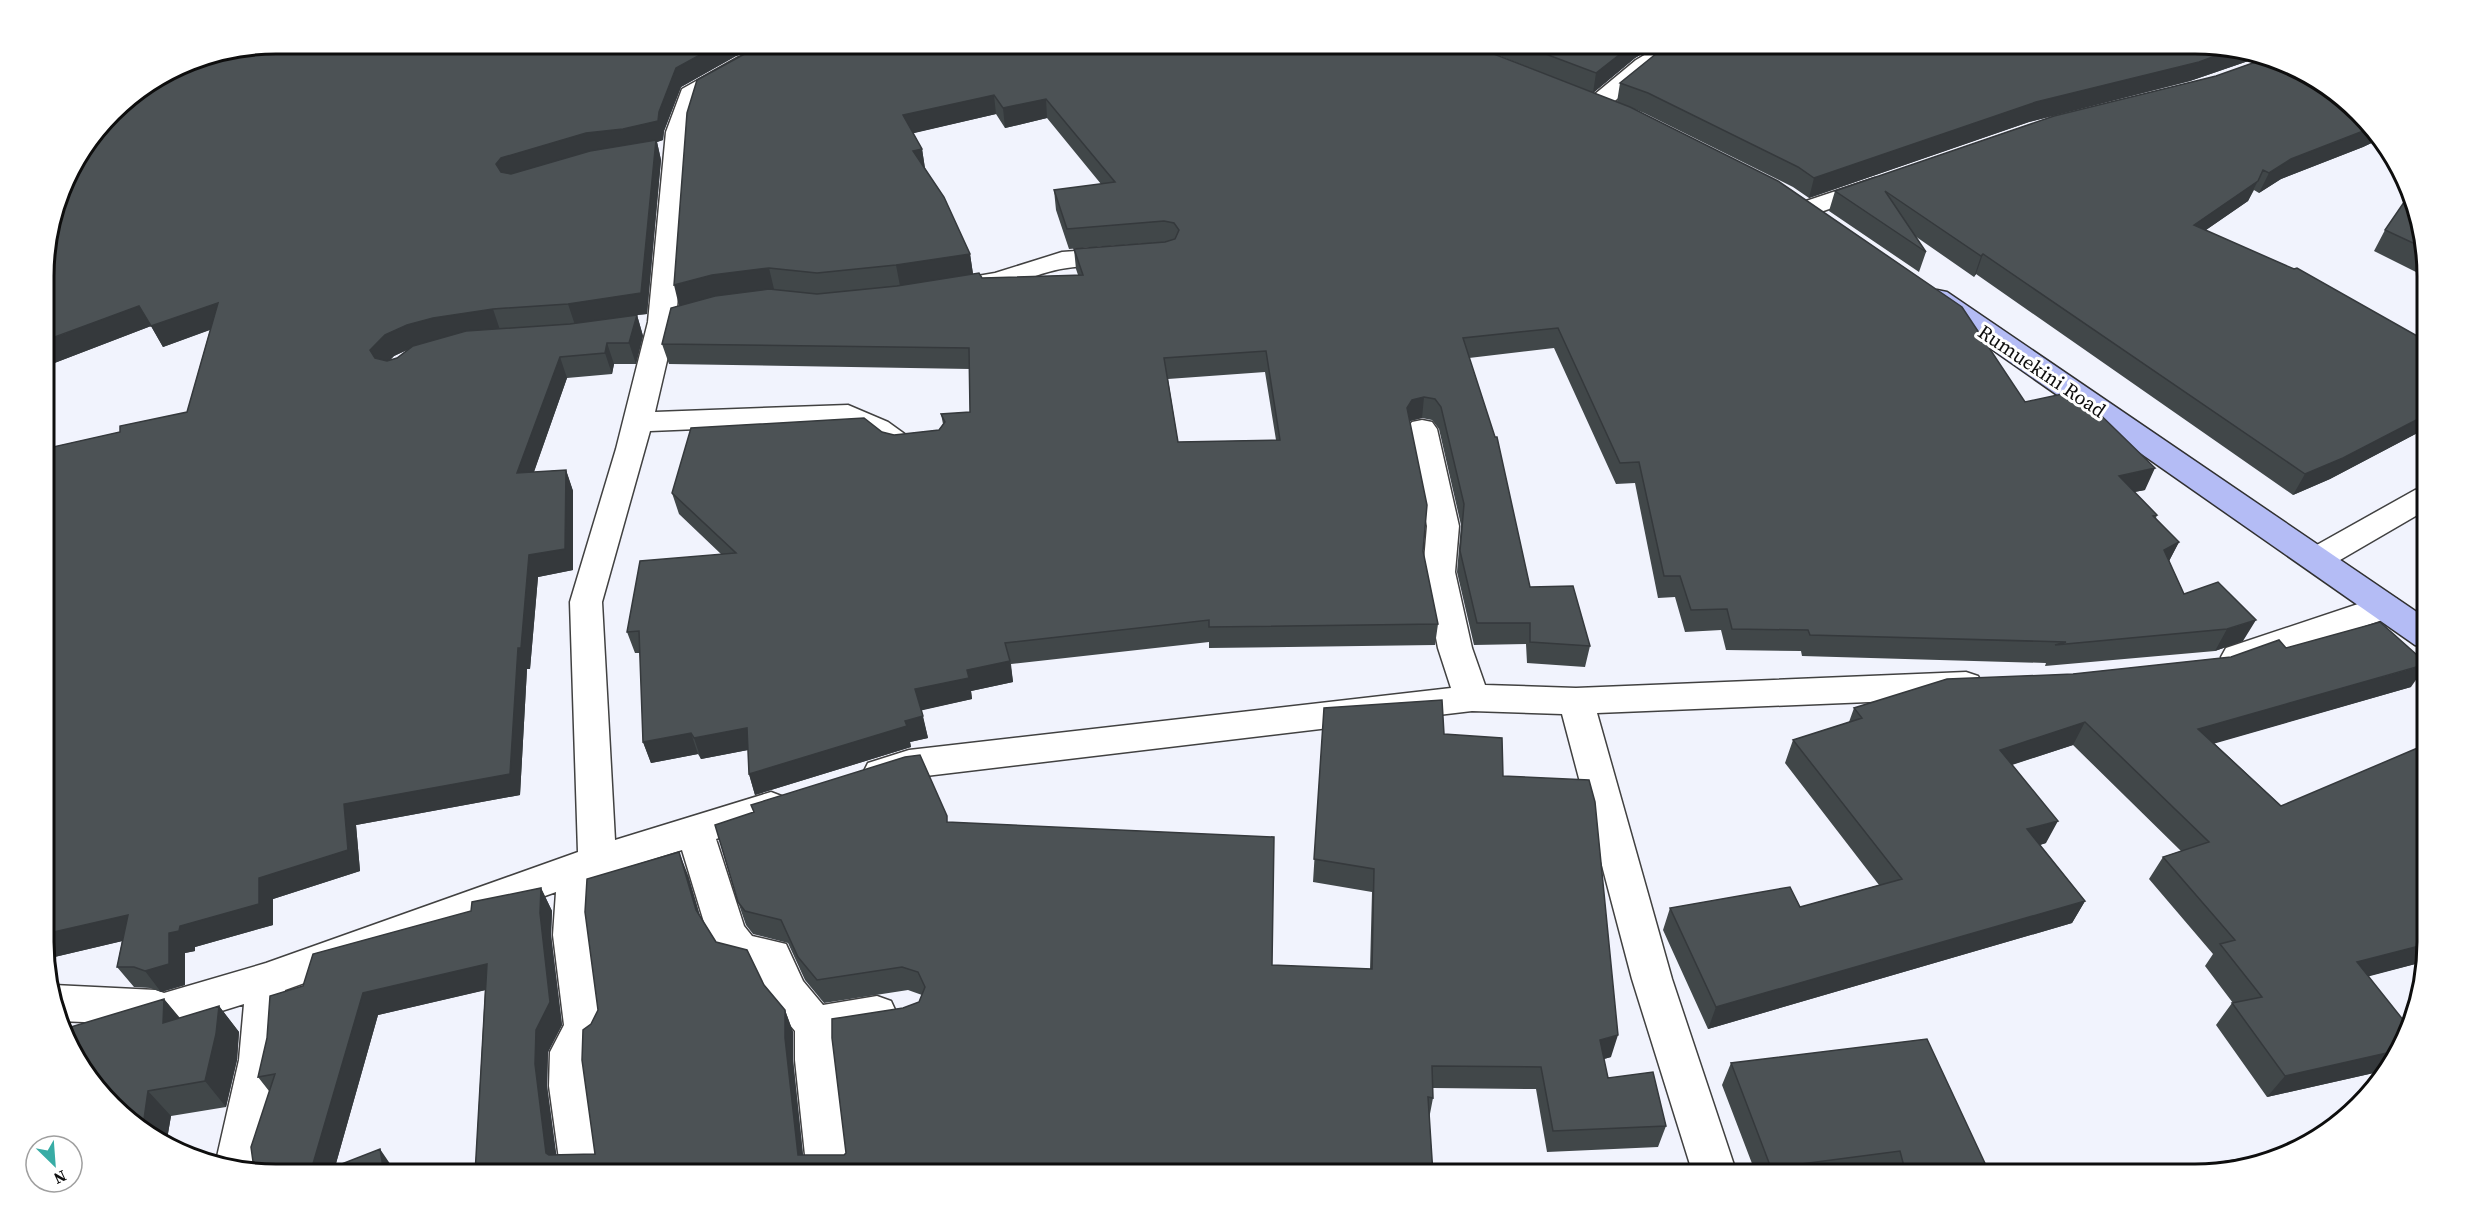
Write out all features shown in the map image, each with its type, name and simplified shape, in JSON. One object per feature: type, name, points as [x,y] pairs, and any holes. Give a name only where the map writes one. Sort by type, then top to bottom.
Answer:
[{"type":"street","points":[[581,1164],[575,1135],[569,1066],[574,1042],[585,1032],[573,935],[587,865],[586,602],[638,422],[674,319],[668,149],[678,132],[690,94],[745,63],[770,54]]},
{"type":"street","points":[[1587,100],[1661,54]]},
{"type":"street","points":[[1587,100],[1626,116]]},
{"type":"street","points":[[1806,209],[1892,179]]},
{"type":"street","points":[[1783,194],[1836,229]]},
{"type":"street","points":[[944,289],[999,280],[1062,260],[1142,254]]},
{"type":"street","name":"Rumuekini Road","points":[[1914,283],[2417,629]]},
{"type":"street","points":[[630,327],[674,319]]},
{"type":"street","points":[[638,422],[848,414],[878,429],[898,444],[920,443]]},
{"type":"street","points":[[1422,429],[1443,526],[1439,572],[1455,648],[1472,698]]},
{"type":"street","points":[[2317,559],[2417,502]]},
{"type":"street","points":[[2206,666],[2385,606]]},
{"type":"street","points":[[852,782],[909,764],[1472,698],[1576,701],[2002,684]]},
{"type":"street","points":[[1576,701],[1652,979],[1712,1164]]},
{"type":"street","points":[[78,1038],[266,980],[587,865],[807,796]]},
{"type":"street","points":[[694,831],[727,932],[740,951],[772,956],[781,983],[798,1008],[816,1024],[816,1060],[828,1164]]},
{"type":"street","points":[[238,1161],[261,1060],[266,980]]},
{"type":"street","points":[[63,1003],[173,1009]]},
{"type":"street","points":[[816,1024],[908,1010]]},
{"type":"building","points":[[261,54],[702,54],[676,68],[659,112],[658,121],[623,129],[586,133],[501,158],[496,164],[501,172],[511,174],[590,151],[656,140],[641,293],[568,304],[493,309],[433,318],[407,325],[385,335],[370,350],[375,358],[387,361],[397,358],[413,346],[466,331],[570,324],[637,315],[629,343],[607,343],[605,353],[560,357],[517,473],[566,470],[565,549],[529,555],[521,648],[518,648],[510,774],[344,804],[348,850],[259,878],[259,904],[180,926],[179,931],[169,933],[169,964],[145,971],[134,967],[117,967],[128,915],[54,932],[54,447],[120,432],[120,426],[187,412],[218,303],[151,326],[139,306],[54,337],[54,261],[58,233],[77,178],[91,153],[109,130],[153,91],[191,71],[233,58]]},
{"type":"building","points":[[745,54],[1494,54],[1630,107],[1778,181],[1962,307],[2025,402],[2076,391],[2155,468],[2119,476],[2157,515],[2153,516],[2179,542],[2164,550],[2184,594],[2218,582],[2256,620],[2227,629],[2055,645],[2066,642],[1810,635],[1808,630],[1732,629],[1727,609],[1691,610],[1680,576],[1664,576],[1639,462],[1620,463],[1558,328],[1463,338],[1495,437],[1497,437],[1530,587],[1573,586],[1590,646],[1530,642],[1530,623],[1477,623],[1460,551],[1464,504],[1441,407],[1435,399],[1424,397],[1412,400],[1407,408],[1427,505],[1423,551],[1438,624],[1209,627],[1209,620],[1005,643],[1010,661],[967,670],[969,678],[915,689],[923,716],[905,721],[907,726],[749,774],[747,728],[694,738],[691,733],[643,742],[639,631],[627,632],[640,561],[736,553],[672,493],[691,428],[864,418],[882,432],[894,435],[939,430],[945,422],[941,414],[970,412],[969,348],[662,344],[671,308],[715,296],[769,289],[817,294],[897,286],[979,273],[982,278],[1083,275],[1074,249],[1165,242],[1175,239],[1179,230],[1174,223],[1164,221],[1067,229],[1054,190],[1115,182],[1046,99],[1003,108],[994,95],[903,115],[922,149],[913,151],[944,197],[970,254],[817,273],[769,268],[712,275],[674,285],[687,113],[697,80]],"holes":[[[1266,351],[1280,440],[1178,442],[1164,358]]]},
{"type":"building","points":[[1546,54],[1620,54],[1596,73]]},
{"type":"building","points":[[1656,54],[2218,55],[2199,62],[2036,102],[1814,178],[1798,167],[1648,93],[1620,83]]},
{"type":"building","points":[[2254,63],[2280,71],[2318,91],[2341,109],[2363,131],[2291,159],[2269,173],[2263,170],[2258,181],[2194,225],[2294,269],[2297,268],[2417,336],[2417,420],[2343,458],[2305,474],[1983,254],[1981,256],[1885,191],[1926,252],[1835,191],[2054,116],[2216,76]]},
{"type":"building","points":[[2404,202],[2415,244],[2385,230]]},
{"type":"building","points":[[2380,622],[2417,655],[2417,667],[2198,729],[2281,806],[2417,748],[2417,947],[2357,962],[2403,1019],[2387,1053],[2285,1076],[2232,1003],[2262,997],[2220,944],[2235,940],[2163,857],[2209,842],[2085,722],[2000,750],[2058,821],[2027,829],[2085,901],[1716,1007],[1670,908],[1790,887],[1800,907],[1902,879],[1793,740],[1862,718],[1854,708],[1947,679],[2073,674],[2231,657],[2279,640],[2286,648]]},
{"type":"building","points":[[1442,700],[1444,734],[1502,738],[1503,776],[1589,780],[1595,802],[1618,1035],[1600,1040],[1608,1078],[1653,1072],[1666,1126],[1553,1131],[1541,1067],[1432,1066],[1433,1098],[1428,1097],[1432,1164],[476,1164],[487,964],[363,993],[313,1164],[253,1163],[251,1147],[275,1074],[258,1077],[267,1038],[270,996],[303,986],[313,954],[471,911],[472,902],[541,888],[540,913],[550,1002],[536,1030],[535,1064],[546,1153],[549,1155],[595,1154],[582,1060],[583,1030],[591,1024],[598,1010],[585,912],[587,879],[679,852],[696,910],[716,942],[747,950],[764,985],[785,1010],[785,1038],[798,1155],[844,1155],[846,1153],[832,1038],[832,1019],[903,1008],[919,1002],[925,987],[918,972],[902,967],[817,980],[798,957],[781,920],[745,911],[738,902],[715,825],[754,812],[751,805],[905,757],[920,755],[947,816],[947,822],[1274,837],[1272,965],[1372,969],[1374,869],[1314,859],[1324,708]]},
{"type":"building","points":[[164,999],[163,1023],[219,1006],[216,1034],[205,1081],[148,1091],[144,1120],[119,1099],[100,1077],[84,1053],[71,1027]]},
{"type":"building","points":[[1927,1039],[1985,1164],[1903,1164],[1900,1151],[1801,1164],[1769,1164],[1731,1063]]},
{"type":"building","points":[[380,1149],[382,1164],[342,1164]]}]
